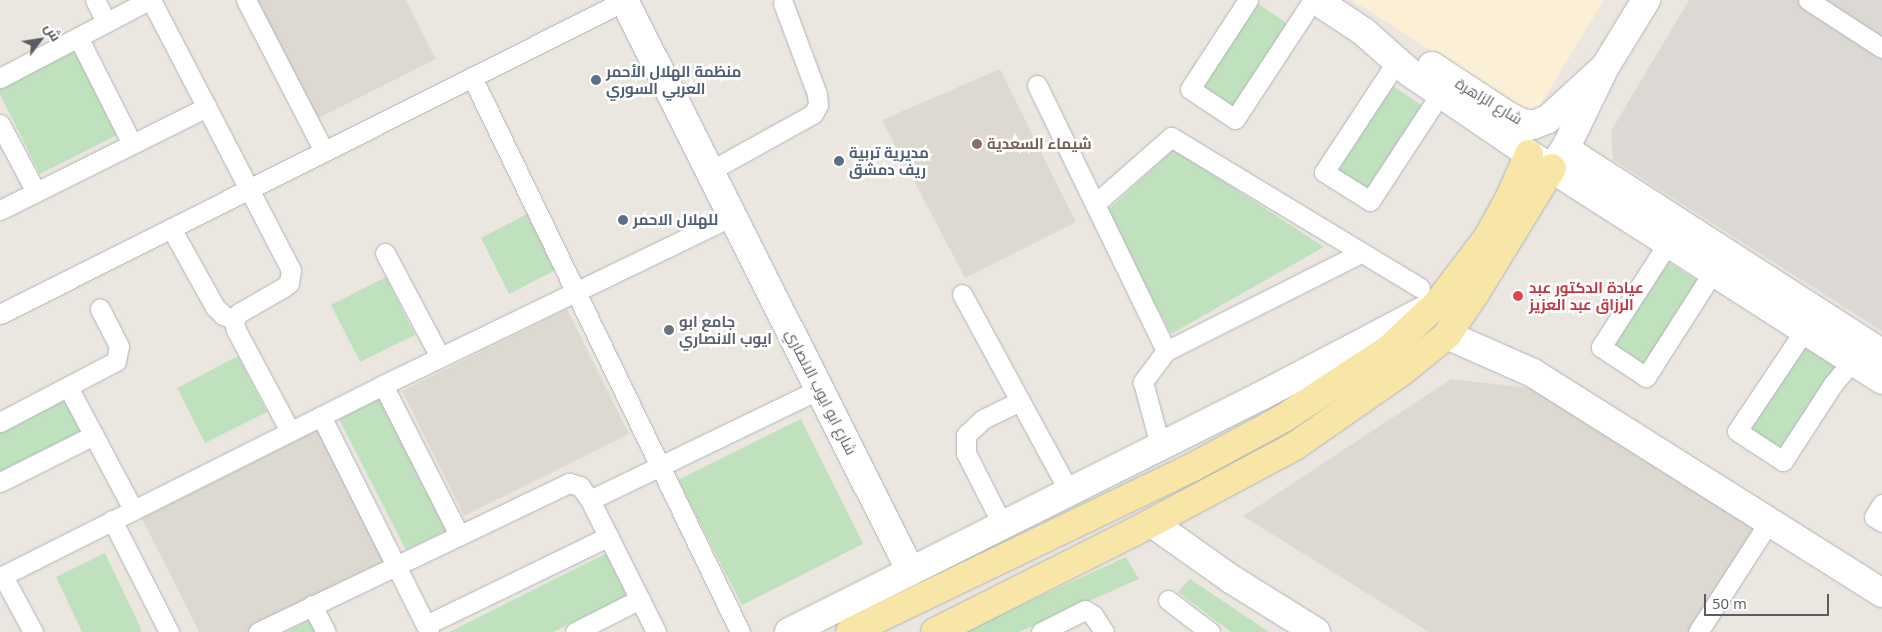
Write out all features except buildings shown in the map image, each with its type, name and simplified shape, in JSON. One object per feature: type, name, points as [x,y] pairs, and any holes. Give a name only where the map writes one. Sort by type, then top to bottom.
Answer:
[{"type":"main road","name":"شارع ابو ايوب الانصاري","points":[[624,0],[910,570]]},
{"type":"main road","name":"شارع الزاهرة","points":[[1314,0],[1364,32],[1397,61],[1440,94],[1549,157]]},
{"type":"main road","points":[[935,632],[1152,523],[1295,446],[1404,370],[1447,334],[1476,292],[1549,157],[1646,0]]},
{"type":"main road","name":"شارع الزاهرة","points":[[1364,32],[1416,55],[1505,114],[1522,123],[1533,125],[1548,119],[1605,67]]},
{"type":"main road","points":[[1549,157],[1668,243],[1882,380]]},
{"type":"main road","points":[[850,632],[1193,466],[1284,418],[1390,348],[1428,296],[1488,237],[1510,197],[1549,157]]},
{"type":"main road","points":[[1549,157],[1882,353]]},
{"type":"main road","points":[[789,632],[1069,490],[1261,396],[1428,296]]},
{"type":"main road","points":[[1447,334],[1533,373],[1882,593]]},
{"type":"main road","points":[[1152,523],[1232,579],[1316,632]]},
{"type":"street","points":[[95,0],[106,22]]},
{"type":"street","points":[[0,78],[150,0],[291,270],[291,277],[284,287],[239,313],[234,320],[236,330],[290,431]]},
{"type":"street","points":[[246,0],[324,151]]},
{"type":"street","points":[[2,307],[171,228],[624,0]]},
{"type":"street","points":[[1248,0],[1190,89],[1235,119],[1314,0]]},
{"type":"street","points":[[1808,0],[1882,48]]},
{"type":"street","points":[[710,171],[813,114],[818,105],[817,94],[783,2]]},
{"type":"street","points":[[78,37],[132,144]]},
{"type":"street","points":[[1397,61],[1324,172],[1370,201],[1440,94]]},
{"type":"street","points":[[472,77],[740,632]]},
{"type":"street","points":[[1037,85],[1166,350]]},
{"type":"street","points":[[0,210],[206,107]]},
{"type":"street","points":[[0,124],[36,192]]},
{"type":"street","points":[[1096,203],[1171,138],[1361,253],[1428,296]]},
{"type":"street","points":[[34,632],[1,576],[383,384],[733,216]]},
{"type":"street","points":[[171,228],[215,307],[223,315],[234,320]]},
{"type":"street","points":[[1668,243],[1601,347],[1646,377],[1713,272]]},
{"type":"street","points":[[386,253],[440,357]]},
{"type":"street","points":[[1160,445],[1143,382],[1166,350],[1361,253]]},
{"type":"street","points":[[962,294],[1069,490]]},
{"type":"street","points":[[0,422],[112,364],[118,356],[119,346],[100,310]]},
{"type":"street","points":[[1804,331],[1737,431],[1783,461],[1833,384],[1852,361]]},
{"type":"street","points":[[383,384],[459,535]]},
{"type":"street","points":[[68,388],[133,509]]},
{"type":"street","points":[[590,500],[820,390]]},
{"type":"street","points":[[1002,524],[966,453],[966,435],[983,419],[1020,401]]},
{"type":"street","points":[[321,416],[428,629],[609,536]]},
{"type":"street","points":[[0,482],[94,435]]},
{"type":"street","points":[[258,632],[562,484],[569,483],[580,486],[590,500],[656,632]]},
{"type":"street","points":[[1882,504],[1874,516],[1882,522]]},
{"type":"street","points":[[112,520],[169,632]]},
{"type":"street","points":[[1698,632],[1769,522]]},
{"type":"street","points":[[575,632],[640,599]]},
{"type":"street","points":[[1168,600],[1210,632]]},
{"type":"street","points":[[312,605],[326,632]]},
{"type":"street","points":[[1041,632],[1088,610],[1104,632]]},
{"type":"shaded area","points":[[256,0],[406,0],[436,59],[317,119]]},
{"type":"shaded area","points":[[1352,0],[1604,0],[1533,117]]},
{"type":"shaded area","points":[[1689,0],[1882,0],[1882,331],[1613,160],[1611,131]]},
{"type":"shaded area","points":[[1000,69],[1076,222],[965,278],[882,120]]},
{"type":"shaded area","points":[[567,309],[629,434],[464,516],[402,391]]},
{"type":"shaded area","points":[[1451,379],[1538,389],[1757,528],[1690,632],[1429,632],[1243,516]]},
{"type":"shaded area","points":[[319,424],[388,561],[248,632],[199,632],[140,515]]},
{"type":"green space","points":[[1254,1],[1288,24],[1232,111],[1197,88]]},
{"type":"green space","points":[[77,47],[121,133],[40,174],[0,94],[0,86]]},
{"type":"green space","points":[[1388,83],[1423,106],[1366,193],[1332,170]]},
{"type":"green space","points":[[1174,149],[1324,247],[1171,334],[1106,212]]},
{"type":"green space","points":[[527,214],[556,270],[509,294],[481,238]]},
{"type":"green space","points":[[1664,259],[1699,282],[1642,368],[1608,345]]},
{"type":"green space","points":[[386,277],[415,335],[360,362],[331,305]]},
{"type":"green space","points":[[1801,343],[1836,366],[1779,452],[1744,429]]},
{"type":"green space","points":[[238,356],[267,412],[205,443],[177,388]]},
{"type":"green space","points":[[384,396],[451,528],[406,550],[339,419]]},
{"type":"green space","points":[[65,397],[84,434],[0,477],[0,430]]},
{"type":"green space","points":[[801,419],[863,544],[742,605],[678,480]]},
{"type":"green space","points":[[611,551],[632,593],[553,632],[449,632]]},
{"type":"green space","points":[[105,553],[142,631],[140,632],[82,632],[56,577]]},
{"type":"green space","points":[[1126,557],[1139,579],[1019,632],[963,632]]},
{"type":"green space","points":[[1190,579],[1269,632],[1231,632],[1178,592]]},
{"type":"green space","points":[[313,618],[320,632],[286,632]]},
{"type":"place","name":"منظمة الهلال الأحمر العربي السوري","points":[[596,80]]},
{"type":"place","name":"شيماء السعدية","points":[[977,144]]},
{"type":"place","name":"مديرية تربية ريف دمشق","points":[[839,161]]},
{"type":"place","name":"للهلال الاحمر","points":[[623,220]]},
{"type":"place","name":"عيادة الدكتور عبد الرزاق عبد العزيز","points":[[1518,296]]},
{"type":"place","name":"جامع ابو ايوب الانصاري","points":[[669,330]]}]
